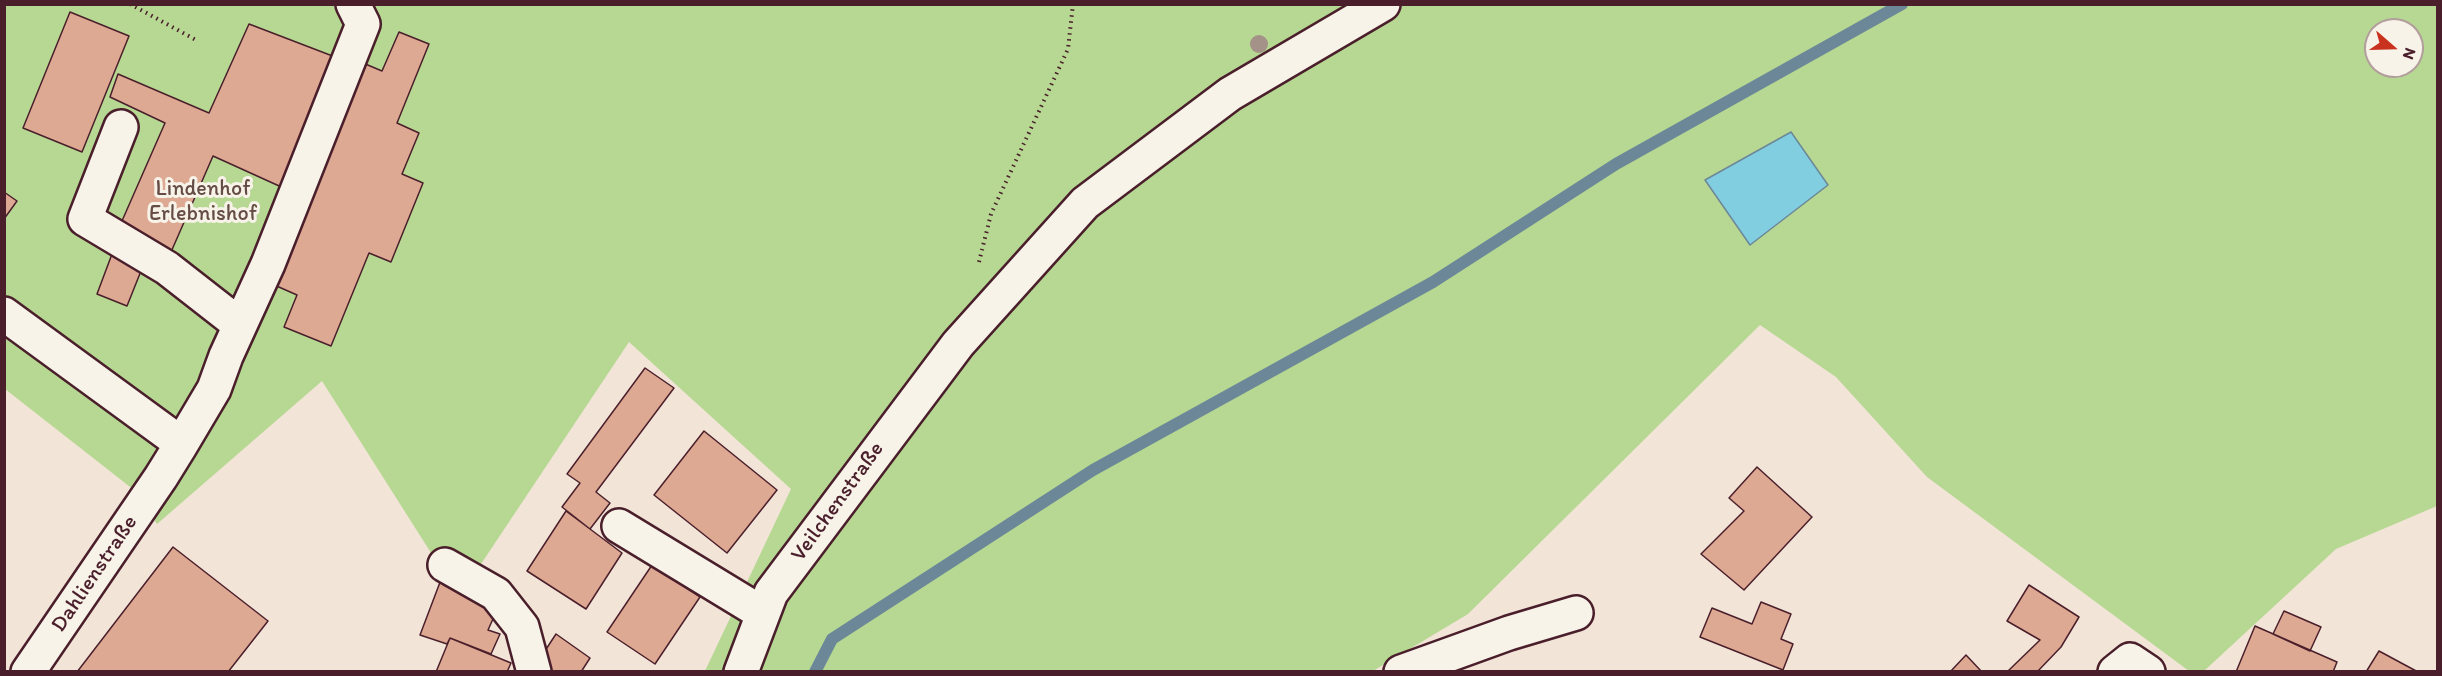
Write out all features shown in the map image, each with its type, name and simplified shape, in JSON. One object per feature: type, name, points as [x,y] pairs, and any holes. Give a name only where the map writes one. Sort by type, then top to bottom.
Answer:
[{"type":"street","name":"Dahlienstraße","points":[[28,672],[161,477],[214,389],[268,264],[363,24],[353,4]]},
{"type":"street","name":"Veilchenstraße","points":[[741,672],[771,592],[958,344],[1085,203],[1230,94],[1383,4]]},
{"type":"street","points":[[121,126],[85,219],[166,268],[240,325]]},
{"type":"street","points":[[4,315],[175,439],[179,448]]},
{"type":"street","points":[[619,526],[762,614]]},
{"type":"street","points":[[445,565],[496,594],[522,627],[534,672]]},
{"type":"street","points":[[1401,672],[1509,633],[1576,614]]},
{"type":"street","points":[[2115,672],[2130,660],[2148,672]]},
{"type":"path","points":[[130,4],[196,40]]},
{"type":"path","points":[[977,268],[991,214],[1068,49],[1073,4]]},
{"type":"green space","name":"Lindenhof Erlebnishof","points":[[4,5],[2437,5],[2437,506],[2336,549],[2204,671],[2189,671],[1927,477],[1836,377],[1760,325],[1468,614],[1373,671],[705,671],[791,489],[629,342],[459,597],[322,381],[157,524],[134,490],[5,389]]},
{"type":"water","points":[[1791,132],[1828,185],[1750,245],[1705,180]]},
{"type":"building","points":[[70,12],[129,36],[82,152],[23,128]]},
{"type":"building","points":[[249,24],[343,60],[288,190],[213,156],[171,252],[118,230],[165,123],[110,97],[118,74],[209,113]]},
{"type":"building","points":[[399,32],[429,44],[397,123],[419,133],[402,174],[423,183],[391,262],[369,253],[331,346],[284,327],[297,295],[272,284],[363,63],[382,71]]},
{"type":"building","points":[[4,192],[17,201],[4,219]]},
{"type":"building","points":[[112,254],[143,266],[127,306],[97,294]]},
{"type":"building","points":[[645,368],[674,388],[596,492],[610,503],[590,529],[562,507],[580,483],[567,474]]},
{"type":"building","points":[[704,431],[777,490],[727,553],[654,495]]},
{"type":"building","points":[[1757,467],[1812,517],[1744,590],[1701,554],[1744,511],[1729,498]]},
{"type":"building","points":[[566,511],[622,553],[586,609],[527,571]]},
{"type":"building","points":[[173,547],[268,621],[228,672],[77,672]]},
{"type":"building","points":[[652,565],[700,597],[655,664],[607,632]]},
{"type":"building","points":[[442,577],[497,610],[488,630],[500,634],[491,654],[450,638],[447,644],[420,635]]},
{"type":"building","points":[[2029,585],[2079,617],[2061,647],[2037,672],[2007,672],[2040,640],[2007,621]]},
{"type":"building","points":[[1761,602],[1791,614],[1781,639],[1793,644],[1783,670],[1700,637],[1712,608],[1752,624]]},
{"type":"building","points":[[2284,611],[2321,627],[2310,651],[2273,634]]},
{"type":"building","points":[[2255,626],[2337,662],[2333,672],[2236,672]]},
{"type":"building","points":[[556,634],[590,658],[581,672],[550,672],[537,663]]},
{"type":"building","points":[[450,638],[511,663],[507,672],[436,672]]},
{"type":"building","points":[[2379,651],[2418,672],[2366,672]]},
{"type":"building","points":[[1966,655],[1982,672],[1950,672]]},
{"type":"waterway","points":[[815,672],[832,639],[1093,470],[1433,282],[1616,164],[1902,4]]}]
